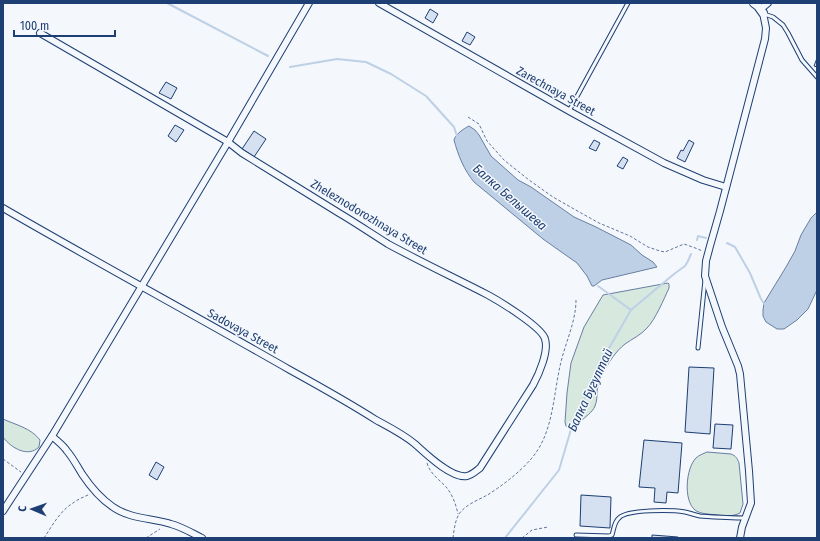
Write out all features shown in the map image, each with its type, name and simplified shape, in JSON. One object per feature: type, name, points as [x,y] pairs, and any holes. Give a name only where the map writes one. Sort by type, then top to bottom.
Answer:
[{"type":"street","points":[[3,510],[52,436],[228,142],[309,3]]},
{"type":"street","name":"Zarechnaya Street","points":[[379,3],[664,164],[726,187]]},
{"type":"street","points":[[740,538],[742,527],[751,506],[751,494],[740,374],[705,276],[708,256],[765,39],[766,28],[762,11],[754,3]]},
{"type":"street","points":[[762,11],[768,3]]},
{"type":"street","name":"Zheleznodorozhnaya Street","points":[[40,33],[228,142],[242,153],[388,244],[491,297],[515,312],[542,333],[545,338],[545,350],[534,385],[480,468],[468,476]]},
{"type":"street","name":"Sadovaya Street","points":[[3,208],[409,439],[426,455],[456,475],[468,476]]},
{"type":"street","points":[[52,436],[68,451],[96,492],[111,506],[121,512],[136,517],[180,527],[202,538]]},
{"type":"lane","points":[[569,111],[628,3]]},
{"type":"lane","points":[[762,11],[783,25],[802,60],[817,77]]},
{"type":"lane","points":[[698,348],[705,276]]},
{"type":"lane","points":[[576,535],[609,536],[612,534],[618,518],[627,513],[639,511],[688,512],[696,516],[746,518]]},
{"type":"path","points":[[468,117],[479,124],[487,141],[504,160],[553,197],[581,213],[660,251],[665,252],[684,244],[698,249],[708,256]]},
{"type":"path","points":[[453,538],[455,525],[464,508],[489,494],[517,472],[531,459],[543,441],[551,414],[561,361],[576,310],[576,300]]},
{"type":"path","points":[[426,455],[429,469],[448,490],[459,515]]},
{"type":"path","points":[[3,459],[26,476]]},
{"type":"path","points":[[44,538],[65,508],[78,499],[96,492]]},
{"type":"path","points":[[146,538],[170,524]]},
{"type":"path","points":[[522,538],[532,530],[548,527]]},
{"type":"shaded area","points":[[668,283],[669,288],[653,320],[642,333],[622,347],[606,368],[599,383],[596,402],[591,413],[573,428],[569,429],[565,422],[571,363],[584,327],[603,295]]},
{"type":"shaded area","points":[[3,419],[32,432],[40,440],[39,447],[30,452],[25,452],[10,445],[3,437]]},
{"type":"shaded area","points":[[707,452],[731,454],[738,460],[743,504],[740,513],[728,516],[705,514],[695,510],[691,505],[687,492],[690,469],[696,458]]},
{"type":"water","points":[[469,126],[479,135],[491,156],[518,180],[531,187],[574,217],[631,245],[653,262],[657,267],[602,280],[592,286],[587,276],[577,263],[543,239],[474,182],[470,177],[457,151],[454,140],[460,132]]},
{"type":"water","points":[[817,212],[817,290],[808,309],[797,320],[784,329],[777,329],[766,322],[763,316],[764,303],[795,251],[801,235],[811,218]]},
{"type":"building","points":[[430,9],[438,14],[433,23],[425,18]]},
{"type":"building","points":[[467,32],[475,37],[470,45],[462,41]]},
{"type":"building","points":[[817,58],[817,67],[814,66]]},
{"type":"building","points":[[166,82],[177,88],[171,99],[159,93]]},
{"type":"building","points":[[175,125],[184,130],[176,142],[168,136]]},
{"type":"building","points":[[254,131],[266,139],[254,157],[242,149]]},
{"type":"building","points":[[594,140],[600,143],[596,151],[589,148]]},
{"type":"building","points":[[689,140],[694,143],[685,162],[677,158]]},
{"type":"building","points":[[623,157],[628,160],[623,169],[617,166]]},
{"type":"building","points":[[689,367],[714,368],[710,434],[685,432]]},
{"type":"building","points":[[715,424],[733,425],[731,449],[713,448]]},
{"type":"building","points":[[644,440],[682,443],[678,493],[667,492],[666,503],[654,502],[655,488],[639,487]]},
{"type":"building","points":[[156,462],[164,467],[157,480],[149,475]]},
{"type":"building","points":[[581,495],[611,497],[610,528],[580,526]]},
{"type":"building","points":[[652,535],[678,537],[678,538],[652,538]]},
{"type":"waterway","name":"Балка Белышева","points":[[167,3],[268,56]]},
{"type":"waterway","name":"Балка Белышева","points":[[290,67],[337,59],[366,62],[391,74],[426,96],[454,127],[457,136]]},
{"type":"waterway","name":"Балка Бугултай","points":[[697,240],[698,236],[706,238]]},
{"type":"waterway","name":"Балка Бугултай","points":[[727,243],[735,247],[750,273],[765,305]]},
{"type":"waterway","name":"Балка Бугултай","points":[[505,538],[559,470],[572,426],[601,362],[631,310],[685,266],[691,254]]},
{"type":"waterway","name":"Балка Белышева","points":[[598,286],[631,310]]}]
